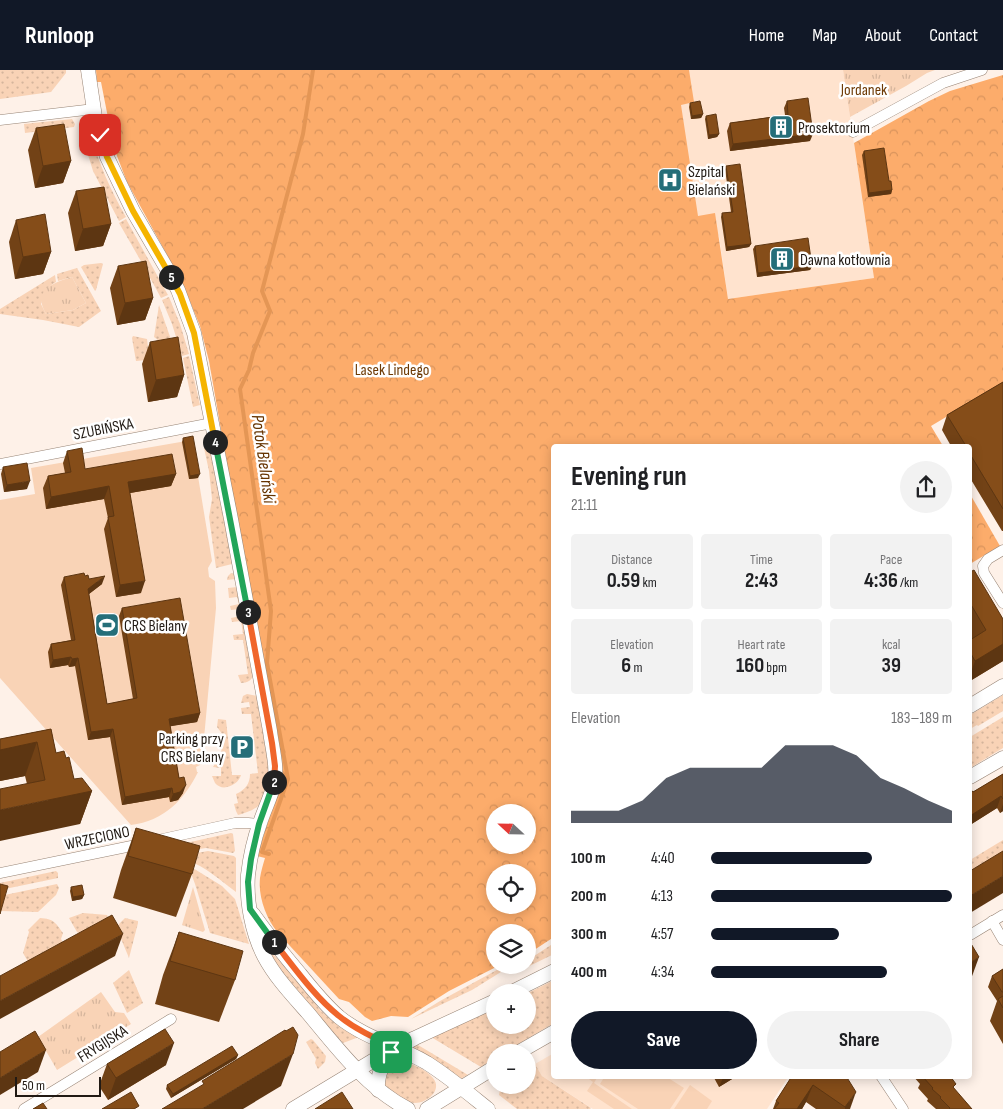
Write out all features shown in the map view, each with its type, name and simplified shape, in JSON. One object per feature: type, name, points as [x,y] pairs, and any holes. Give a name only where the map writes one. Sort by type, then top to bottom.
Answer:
[{"type":"street","points":[[88,70],[100,135],[111,165],[133,211],[170,274],[189,317],[196,342],[231,519],[274,761],[274,784],[259,824],[248,874],[253,927],[263,954],[273,972],[318,1025],[378,1090],[408,1109]]},
{"type":"street","points":[[853,132],[942,83],[982,70]]},
{"type":"street","points":[[0,120],[94,109]]},
{"type":"street","name":"SZUBIŃSKA","points":[[0,464],[212,423]]},
{"type":"street","points":[[1003,550],[988,559],[983,566],[984,573],[1003,603]]},
{"type":"street","points":[[972,705],[1003,686]]},
{"type":"street","points":[[972,776],[1003,758]]},
{"type":"street","name":"WRZECIONO","points":[[0,873],[235,823],[248,822],[259,824]]},
{"type":"street","points":[[250,909],[273,941],[317,995],[339,1016],[358,1030],[426,1063],[488,1109]]},
{"type":"street","points":[[972,934],[1003,915]]},
{"type":"street","points":[[992,921],[1003,940]]},
{"type":"street","points":[[528,984],[551,972]]},
{"type":"street","points":[[293,1109],[397,1048],[486,1004]]},
{"type":"street","name":"FRYGIJSKA","points":[[24,1109],[171,1019]]},
{"type":"street","points":[[533,1044],[551,1034]]},
{"type":"street","points":[[378,1090],[378,1077],[382,1064],[397,1048]]},
{"type":"street","points":[[426,1109],[486,1073]]},
{"type":"street","points":[[883,1079],[903,1109]]},
{"type":"shaded area","name":"Szpital Bielański","points":[[452,70],[843,70],[874,278],[728,299],[719,236]]},
{"type":"shaded area","points":[[551,1055],[551,1079],[787,1079],[767,1109],[593,1109],[542,1076],[536,1063]]},
{"type":"green space","points":[[0,70],[66,70],[66,73],[51,92],[0,99]]},
{"type":"green space","name":"Lasek Lindego","points":[[96,70],[689,70],[694,102],[681,105],[698,216],[715,213],[728,299],[874,278],[854,143],[950,91],[1003,75],[1003,383],[931,426],[942,444],[551,444],[551,939],[536,949],[536,924],[486,924],[486,972],[449,991],[408,1017],[391,1016],[372,1021],[349,1002],[339,999],[278,933],[264,907],[260,892],[260,875],[265,858],[257,856],[276,796],[242,550],[209,361],[200,326],[186,292],[127,182],[107,130],[110,128],[101,82],[97,82]]},
{"type":"green space","name":"Jordanek","points":[[843,70],[935,70],[850,117]]},
{"type":"green space","points":[[72,119],[75,124],[74,127],[25,133],[24,124]]},
{"type":"green space","points":[[82,135],[91,135],[106,177],[126,217],[119,221],[93,171]]},
{"type":"green space","points":[[126,219],[168,295],[161,298],[119,223]]},
{"type":"green space","points":[[103,264],[95,291],[81,267]]},
{"type":"green space","points":[[77,268],[101,311],[79,327],[0,314],[0,309],[55,275],[56,282],[46,291],[41,304],[46,314],[73,310],[86,303],[72,277],[58,281],[57,274]]},
{"type":"green space","points":[[72,277],[86,303],[73,310],[46,314],[41,299],[43,293],[51,285]]},
{"type":"green space","points":[[169,297],[189,354],[182,356],[162,300]]},
{"type":"green space","points":[[159,305],[176,354],[154,337]]},
{"type":"green space","points":[[133,336],[147,339],[149,355],[146,360],[136,361]]},
{"type":"green space","points":[[189,356],[200,405],[193,407],[183,358]]},
{"type":"green space","name":"CRS Bielany","points":[[192,440],[212,561],[208,568],[209,577],[215,581],[216,608],[202,760],[200,765],[196,767],[198,772],[186,792],[172,808],[153,819],[131,825],[0,678],[0,500],[35,494],[31,468]]},
{"type":"green space","points":[[209,447],[212,453],[233,562],[232,564],[216,568],[209,517],[212,499],[204,448]]},
{"type":"green space","points":[[972,497],[1000,546],[972,563]]},
{"type":"green space","points":[[231,573],[236,576],[254,673],[251,679],[243,683],[241,683],[238,675],[248,674],[243,640],[234,640],[233,635],[243,634],[241,621],[232,622],[231,618],[241,616],[239,609],[231,610],[230,606],[239,604],[237,597],[229,598],[228,588],[237,587],[236,579],[227,580]]},
{"type":"green space","points":[[247,694],[258,696],[269,768],[268,782],[265,795],[259,805],[252,810],[238,815],[234,804],[238,803],[236,794],[246,786],[250,774],[258,773],[251,714],[242,714],[241,708],[250,707],[249,702],[241,703],[243,696]]},
{"type":"green space","points":[[1003,695],[1003,711],[972,728],[972,714]]},
{"type":"green space","points":[[1003,717],[1003,748],[972,767],[972,736]]},
{"type":"green space","points":[[218,719],[226,720],[232,775],[241,775],[234,784],[226,787],[218,786],[212,776],[221,776],[221,768],[213,767],[221,754],[223,735],[217,727]]},
{"type":"green space","points":[[233,834],[235,851],[233,853],[206,848],[185,851],[186,843]]},
{"type":"green space","points":[[1003,840],[1003,857],[972,876],[972,859]]},
{"type":"green space","points":[[208,851],[236,858],[236,892],[207,870],[187,860],[186,855]]},
{"type":"green space","points":[[188,865],[222,886],[235,899],[249,944],[210,933]]},
{"type":"green space","points":[[56,871],[58,878],[0,890],[0,883]]},
{"type":"green space","points":[[57,884],[59,888],[56,895],[38,912],[0,911],[0,896]]},
{"type":"green space","points":[[193,887],[205,930],[203,932],[182,925]]},
{"type":"green space","points":[[83,913],[107,915],[110,921],[83,936],[77,932],[69,918]]},
{"type":"green space","points":[[40,918],[51,920],[56,924],[63,933],[61,939],[65,946],[30,965],[23,953],[28,930]]},
{"type":"green space","points":[[125,918],[138,921],[129,958],[117,929],[117,926]]},
{"type":"green space","points":[[551,945],[551,955],[536,963],[536,955]]},
{"type":"green space","points":[[272,953],[305,989],[320,1010],[333,1021],[359,1037],[343,1043],[294,989],[277,966]]},
{"type":"green space","points":[[129,970],[143,1003],[127,1013],[113,983]]},
{"type":"green space","points":[[490,974],[498,974],[472,990],[411,1019]]},
{"type":"green space","points":[[551,982],[551,1025],[536,1034],[536,989]]},
{"type":"green space","points":[[101,992],[115,1012],[124,1013],[131,1024],[57,1070],[38,1037]]},
{"type":"green space","points":[[486,1013],[486,1034],[535,1034],[519,1044],[486,1044],[486,1064],[481,1067],[431,1037]]},
{"type":"green space","points":[[311,1039],[326,1056],[325,1062],[318,1069],[315,1063],[316,1059],[306,1042]]},
{"type":"green space","points":[[414,1045],[418,1045],[468,1075],[460,1079],[415,1050]]},
{"type":"green space","points":[[402,1061],[421,1068],[433,1078],[436,1087],[429,1098],[420,1102],[411,1102],[397,1095],[383,1082],[387,1068]]},
{"type":"green space","points":[[536,1066],[542,1076],[591,1108],[517,1109],[499,1095],[536,1094]]},
{"type":"green space","points":[[589,1079],[596,1079],[594,1083],[632,1109],[614,1109],[587,1091],[593,1082]]},
{"type":"green space","points":[[603,1079],[670,1079],[684,1088],[670,1109],[638,1109],[600,1084]]},
{"type":"green space","points":[[690,1085],[712,1101],[707,1109],[674,1109]]},
{"type":"building","name":"Prosektorium","points":[[808,98],[813,134],[733,144],[730,123],[788,115],[787,101]]},
{"type":"building","points":[[700,101],[703,114],[692,116],[690,103]]},
{"type":"building","points":[[716,114],[719,134],[709,135],[706,116]]},
{"type":"building","points":[[64,124],[71,161],[43,166],[36,128]]},
{"type":"building","points":[[884,148],[892,190],[869,193],[864,151]]},
{"type":"building","points":[[740,164],[751,244],[727,247],[722,213],[733,212],[726,166]]},
{"type":"building","points":[[104,187],[111,224],[83,229],[76,191]]},
{"type":"building","points":[[45,214],[51,252],[23,257],[16,220]]},
{"type":"building","name":"Dawna kotłownia","points":[[808,238],[812,266],[758,273],[755,246]]},
{"type":"building","points":[[146,261],[153,298],[125,303],[118,266]]},
{"type":"building","points":[[178,337],[184,375],[156,380],[150,342]]},
{"type":"building","points":[[1003,382],[1003,509],[972,457],[972,444],[965,444],[947,415]]},
{"type":"building","points":[[193,436],[200,474],[190,476],[183,438]]},
{"type":"building","points":[[82,448],[85,469],[172,454],[176,474],[128,482],[145,581],[120,585],[108,517],[114,516],[109,486],[51,497],[48,476],[71,472],[67,451]]},
{"type":"building","points":[[27,463],[30,481],[7,485],[3,467]]},
{"type":"building","points":[[974,570],[1003,619],[1003,644],[975,661],[972,656],[972,639],[986,630],[972,606],[972,571]]},
{"type":"building","points":[[84,573],[85,576],[88,575],[89,579],[105,576],[88,589],[107,704],[137,698],[122,608],[180,598],[200,713],[169,719],[179,778],[184,777],[186,785],[180,792],[173,794],[172,788],[125,797],[113,729],[91,732],[78,658],[72,659],[71,657],[53,660],[51,644],[75,640],[64,577]]},
{"type":"building","points":[[51,729],[56,753],[64,751],[66,758],[69,757],[74,779],[82,778],[92,791],[0,810],[0,789],[45,780],[37,742],[0,750],[0,739]]},
{"type":"building","points":[[1003,774],[1003,799],[1001,796],[972,815],[973,792]]},
{"type":"building","points":[[136,828],[200,846],[192,874],[128,856]]},
{"type":"building","points":[[1003,851],[1003,876],[972,895],[972,870]]},
{"type":"building","points":[[0,884],[8,886],[0,914]]},
{"type":"building","points":[[82,885],[84,895],[73,897],[71,887]]},
{"type":"building","points":[[112,915],[123,934],[0,1001],[0,976]]},
{"type":"building","points":[[179,932],[243,951],[235,980],[170,961]]},
{"type":"building","points":[[972,945],[979,957],[972,962]]},
{"type":"building","points":[[1003,969],[1003,992],[1002,992],[992,976]]},
{"type":"building","points":[[1003,996],[1003,1008],[998,999]]},
{"type":"building","points":[[293,1027],[298,1035],[293,1054],[202,1109],[162,1109],[204,1084],[202,1081],[285,1030]]},
{"type":"building","points":[[165,1029],[174,1043],[116,1078],[107,1064]]},
{"type":"building","points":[[35,1031],[46,1050],[0,1078],[0,1052]]},
{"type":"building","points":[[232,1046],[238,1055],[173,1094],[167,1085]]},
{"type":"building","points":[[790,1079],[848,1079],[856,1092],[845,1107],[813,1085],[797,1109],[774,1109],[779,1103],[776,1101]]},
{"type":"building","points":[[925,1079],[952,1079],[956,1084],[953,1087],[972,1109],[949,1109]]},
{"type":"building","points":[[131,1092],[139,1106],[134,1109],[102,1109]]},
{"type":"building","points":[[342,1092],[353,1109],[315,1109]]},
{"type":"building","points":[[43,1103],[47,1109],[33,1109]]},
{"type":"waterway","name":"Potok Bielański","points":[[269,854],[262,852],[288,779],[267,663],[271,611],[240,389],[249,370],[253,353],[270,311],[262,291],[303,134],[313,70]]},
{"type":"place","name":"Prosektorium","points":[[781,127]]},
{"type":"place","name":"Szpital Bielański","points":[[670,180]]},
{"type":"place","name":"Dawna kotłownia","points":[[782,259]]},
{"type":"place","name":"CRS Bielany","points":[[107,625]]},
{"type":"place","name":"Parking przy CRS Bielany","points":[[242,747]]},
{"type":"route","points":[[100,135],[107,157],[133,211],[170,274],[189,317],[196,342],[231,519],[275,766],[274,784],[259,824],[248,874],[250,909],[273,941],[317,995],[353,1027],[397,1048],[391,1052]]}]
